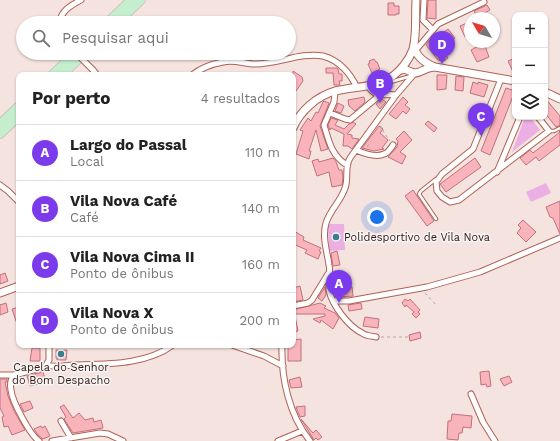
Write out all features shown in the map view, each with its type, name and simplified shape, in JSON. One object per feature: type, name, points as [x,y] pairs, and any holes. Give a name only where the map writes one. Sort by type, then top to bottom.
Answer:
[{"type":"main road","points":[[114,16],[131,0]]},
{"type":"main road","points":[[124,16],[141,0]]},
{"type":"main road","points":[[296,122],[306,108],[316,100],[335,92],[378,84],[390,79],[399,71],[414,48],[416,0]]},
{"type":"main road","points":[[414,48],[421,59],[423,67],[415,72]]},
{"type":"main road","points":[[407,60],[414,56],[435,67]]},
{"type":"main road","points":[[55,72],[68,60]]},
{"type":"main road","points":[[65,72],[78,60]]},
{"type":"main road","points":[[407,60],[407,68],[415,72]]},
{"type":"main road","points":[[399,71],[403,69],[415,72],[426,68],[435,67],[512,80]]},
{"type":"main road","points":[[548,93],[560,99]]},
{"type":"main road","points":[[0,124],[16,109]]},
{"type":"main road","points":[[0,134],[16,119]]},
{"type":"main road","points":[[0,293],[16,287]]},
{"type":"street","points":[[61,16],[65,9],[81,0]]},
{"type":"street","points":[[424,0],[423,20],[432,30]]},
{"type":"street","points":[[414,48],[441,22],[484,2]]},
{"type":"street","points":[[296,59],[315,56],[331,59],[350,74],[357,88]]},
{"type":"street","points":[[82,60],[95,72]]},
{"type":"street","points":[[196,72],[212,65],[231,60],[256,64],[286,60]]},
{"type":"street","points":[[376,337],[362,333],[353,327],[342,314],[329,289],[330,266],[325,244],[325,228],[330,213],[345,189],[347,165],[375,122],[415,72]]},
{"type":"street","points":[[501,78],[473,150],[438,178],[436,184],[438,192],[446,200],[454,202],[461,199],[549,132],[540,120]]},
{"type":"street","points":[[368,86],[374,93],[380,95],[396,95]]},
{"type":"street","points":[[335,92],[335,100],[324,124],[331,148],[336,156],[347,165]]},
{"type":"street","points":[[330,112],[345,120],[350,120],[380,95]]},
{"type":"street","points":[[496,172],[519,120]]},
{"type":"street","points":[[356,150],[363,153],[384,154],[393,145]]},
{"type":"street","points":[[0,185],[16,199]]},
{"type":"street","points":[[335,301],[349,301],[420,288],[480,272],[560,238]]},
{"type":"street","points":[[296,305],[308,303],[312,300],[329,273]]},
{"type":"street","points":[[0,375],[14,375],[42,368],[47,365],[49,360],[49,348]]},
{"type":"street","points":[[47,365],[93,365],[129,361],[156,355],[168,348]]},
{"type":"street","points":[[241,348],[264,356],[283,366]]},
{"type":"street","points":[[282,348],[283,366],[290,404],[302,431],[310,441]]},
{"type":"street","points":[[14,375],[11,381],[12,396],[25,422],[38,441]]},
{"type":"street","points":[[470,394],[495,441]]},
{"type":"street","points":[[61,421],[71,438]]},
{"type":"street","points":[[278,441],[302,431]]},
{"type":"street","points":[[52,441],[104,433],[112,435],[123,441]]},
{"type":"lane","points":[[378,84],[407,77],[415,72]]},
{"type":"lane","points":[[549,132],[560,128]]},
{"type":"lane","points":[[436,219],[419,194],[438,178]]},
{"type":"lane","points":[[335,301],[340,286]]},
{"type":"path","points":[[375,122],[384,129],[383,131],[393,145]]},
{"type":"path","points":[[363,153],[371,141]]},
{"type":"path","points":[[420,288],[437,306]]},
{"type":"path","points":[[376,337],[408,337]]},
{"type":"shaded area","points":[[524,120],[532,120],[540,130],[512,152]]},
{"type":"shaded area","points":[[546,183],[551,193],[531,202],[526,192]]},
{"type":"shaded area","name":"Polidesportivo de Vila Nova","points":[[328,224],[344,224],[345,250],[329,251]]},
{"type":"building","points":[[428,0],[436,0],[436,19],[427,18]]},
{"type":"building","points":[[388,3],[394,3],[394,6],[399,6],[399,14],[388,15]]},
{"type":"building","points":[[487,5],[490,10],[486,12],[474,11]]},
{"type":"building","points":[[464,24],[464,35],[460,26]]},
{"type":"building","points":[[448,29],[455,38],[442,48],[448,58],[444,61],[438,60],[426,45],[433,36],[435,39]]},
{"type":"building","points":[[475,48],[486,48],[489,57],[477,62],[471,50]]},
{"type":"building","points":[[374,59],[380,69],[372,73],[368,64],[370,63],[369,61]]},
{"type":"building","points":[[512,59],[512,70],[508,61]]},
{"type":"building","points":[[326,68],[338,69],[339,74],[342,74],[342,81],[339,81],[340,85],[334,85],[333,73],[326,73]]},
{"type":"building","points":[[296,73],[302,77],[303,81],[296,91]]},
{"type":"building","points":[[437,75],[447,75],[446,89],[437,90]]},
{"type":"building","points":[[456,76],[464,77],[463,91],[455,90]]},
{"type":"building","points":[[473,82],[488,85],[484,97],[470,93]]},
{"type":"building","points":[[506,88],[512,90],[512,99],[490,155],[481,151]]},
{"type":"building","points":[[364,97],[365,102],[355,111],[349,106],[348,100]]},
{"type":"building","points":[[403,97],[408,102],[405,105],[410,109],[406,114],[403,111],[396,119],[389,114]]},
{"type":"building","points":[[382,99],[386,102],[380,109],[376,104]]},
{"type":"building","points":[[324,101],[329,103],[320,126],[328,149],[321,151],[316,130],[309,151],[311,151],[309,159],[296,154],[303,131],[300,130],[308,118],[311,121],[316,112],[318,113]]},
{"type":"building","points":[[548,102],[560,116],[560,125],[556,127],[548,117]]},
{"type":"building","points":[[338,103],[344,106],[341,113],[335,111]]},
{"type":"building","points":[[331,118],[338,120],[335,125],[344,129],[353,122],[356,124],[347,134],[352,135],[352,138],[359,139],[352,149],[348,146],[343,146],[344,134],[331,128],[330,130],[328,125]]},
{"type":"building","points":[[428,121],[437,128],[434,132],[425,124]]},
{"type":"building","points":[[379,126],[383,129],[380,133],[388,140],[382,148],[384,149],[374,151],[362,148]]},
{"type":"building","points":[[404,131],[412,140],[400,152],[406,156],[402,164],[388,157],[397,147],[398,141],[396,139]]},
{"type":"building","points":[[560,132],[560,145],[539,161],[536,157],[526,165],[520,158],[530,150],[533,153]]},
{"type":"building","points":[[333,158],[339,170],[342,170],[343,177],[342,185],[332,187],[329,172],[317,176],[312,161],[318,159],[319,162]]},
{"type":"building","points":[[475,158],[481,167],[446,192],[440,184]]},
{"type":"building","points":[[413,190],[434,221],[427,226],[405,196]]},
{"type":"building","points":[[560,201],[560,234],[546,207]]},
{"type":"building","points":[[523,220],[536,232],[526,242],[517,233],[521,228],[518,225]]},
{"type":"building","points":[[296,232],[304,237],[303,240],[321,248],[318,259],[305,253],[307,250],[296,245]]},
{"type":"building","points":[[337,251],[340,265],[333,266],[331,253]]},
{"type":"building","points":[[5,273],[8,281],[0,284],[0,275]]},
{"type":"building","points":[[334,275],[340,276],[342,280],[341,283],[337,285],[335,293],[333,289]]},
{"type":"building","points":[[300,286],[303,300],[296,301],[296,287]]},
{"type":"building","points":[[325,287],[326,295],[322,301],[318,298]]},
{"type":"building","points":[[352,287],[353,296],[340,297],[342,288]]},
{"type":"building","points":[[405,299],[408,301],[410,299],[420,310],[418,312],[420,314],[416,318],[412,314],[414,312],[406,305],[405,307],[402,303]]},
{"type":"building","points":[[6,303],[8,312],[0,315],[0,305]]},
{"type":"building","points":[[320,303],[326,306],[324,308],[335,313],[339,318],[333,329],[321,320],[320,323],[313,319],[325,316],[325,314],[296,314],[296,309]]},
{"type":"building","points":[[361,303],[362,309],[349,311],[348,305]]},
{"type":"building","points":[[16,308],[16,321],[12,309]]},
{"type":"building","points":[[365,317],[379,319],[378,328],[363,326]]},
{"type":"building","points":[[296,321],[298,331],[296,331]]},
{"type":"building","points":[[420,332],[421,338],[410,341],[409,335]]},
{"type":"building","points":[[301,339],[301,361],[288,361],[288,348],[296,348],[296,340]]},
{"type":"building","points":[[32,348],[40,348],[40,361],[30,361]]},
{"type":"building","name":"Capela do Senhor do Bom Despacho","points":[[56,350],[67,350],[66,360],[57,360]]},
{"type":"building","points":[[489,371],[491,386],[487,387],[486,384],[481,385],[480,372]]},
{"type":"building","points":[[43,372],[46,382],[30,386],[27,376]]},
{"type":"building","points":[[509,376],[512,382],[504,386],[500,379]]},
{"type":"building","points":[[300,377],[302,387],[291,388],[289,380]]},
{"type":"building","points":[[0,379],[7,379],[7,382],[5,382],[8,396],[14,411],[25,430],[12,435],[8,426],[4,427],[2,417],[4,416],[0,408]]},
{"type":"building","points":[[30,401],[33,408],[24,412],[20,404]]},
{"type":"building","points":[[64,405],[73,418],[79,413],[85,420],[93,418],[94,422],[101,420],[103,428],[73,433],[64,419],[66,417],[60,407]]},
{"type":"building","points":[[305,406],[305,416],[300,417],[296,407]]},
{"type":"building","points":[[452,414],[472,416],[471,428],[463,427],[462,433],[459,433],[458,440],[447,439],[448,421],[451,421]]},
{"type":"building","points":[[301,419],[313,433],[316,430],[322,437],[318,440],[316,438],[314,440]]},
{"type":"building","points":[[41,426],[42,428],[45,426],[50,436],[43,439],[38,435],[34,429]]},
{"type":"place","name":"Vila Nova X","points":[[442,64]]},
{"type":"place","name":"Vila Nova Café","points":[[380,103]]},
{"type":"place","name":"Vila Nova Cima II","points":[[481,136]]},
{"type":"place","name":"Polidesportivo de Vila Nova","points":[[336,237]]},
{"type":"place","name":"Largo do Passal","points":[[339,303]]},
{"type":"place","name":"Capela do Senhor do Bom Despacho","points":[[61,354]]}]
